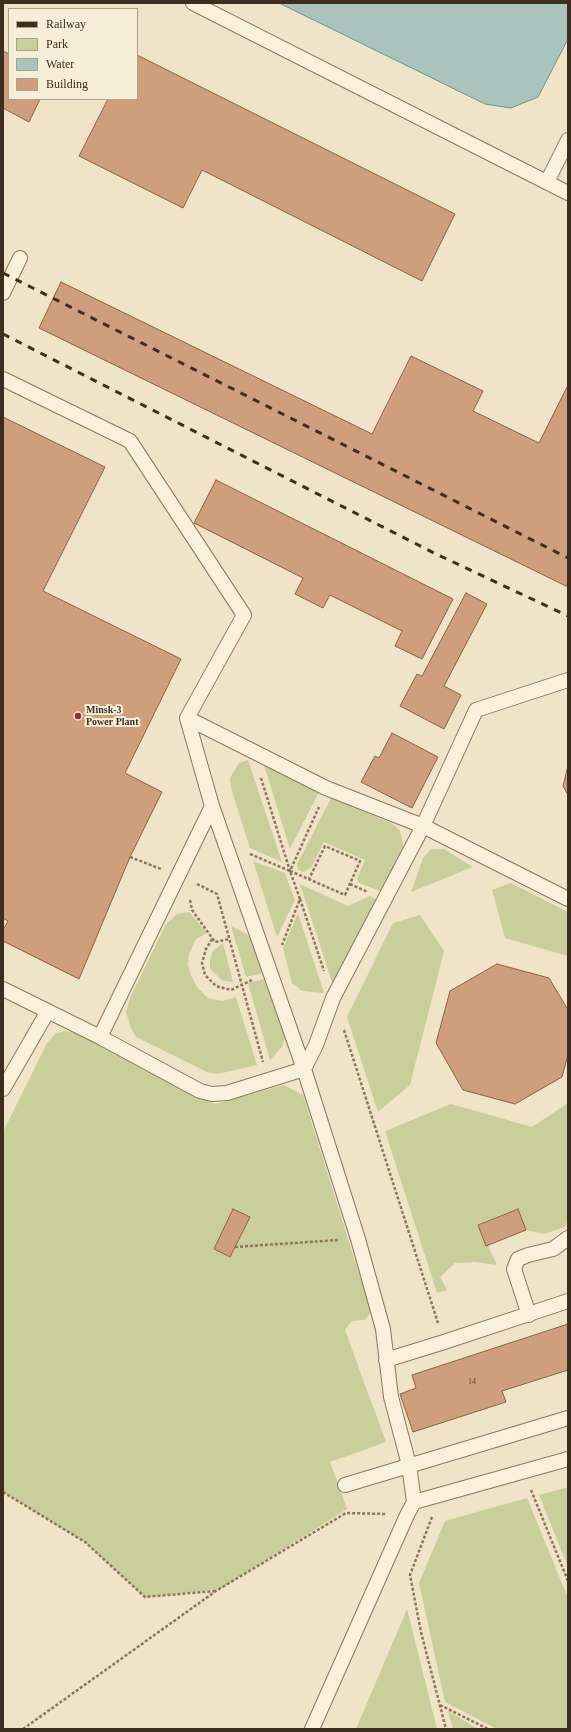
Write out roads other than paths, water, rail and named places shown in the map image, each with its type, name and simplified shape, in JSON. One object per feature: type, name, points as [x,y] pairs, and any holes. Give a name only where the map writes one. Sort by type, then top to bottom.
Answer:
[{"type":"lane","points":[[193,3],[568,193]]},
{"type":"lane","points":[[547,182],[568,140]]},
{"type":"lane","points":[[3,293],[20,258]]},
{"type":"lane","points":[[3,379],[130,441],[244,615],[187,718],[212,806],[304,1069],[358,1239],[383,1329],[391,1397],[409,1465],[414,1502],[407,1514],[312,1729]]},
{"type":"lane","points":[[3,989],[100,1037],[200,1091],[212,1094],[227,1093],[304,1069],[316,1045],[333,998],[423,826],[476,710],[568,680]]},
{"type":"lane","points":[[187,718],[326,788],[423,826],[568,899]]},
{"type":"lane","points":[[100,1037],[181,877],[212,806]]},
{"type":"lane","points":[[3,1089],[48,1011]]},
{"type":"lane","points":[[528,1315],[514,1268],[518,1259],[553,1249],[568,1238]]},
{"type":"lane","points":[[386,1360],[568,1301]]},
{"type":"lane","points":[[345,1485],[568,1418]]},
{"type":"lane","points":[[414,1502],[568,1459]]},
{"type":"water","points":[[279,3],[568,3],[568,39],[538,97],[511,108],[485,104]]},
{"type":"railway","points":[[3,273],[568,558]]},
{"type":"railway","points":[[3,334],[434,553],[568,616]]},
{"type":"place","name":"Minsk-3 Power Plant","points":[[78,716]]}]
